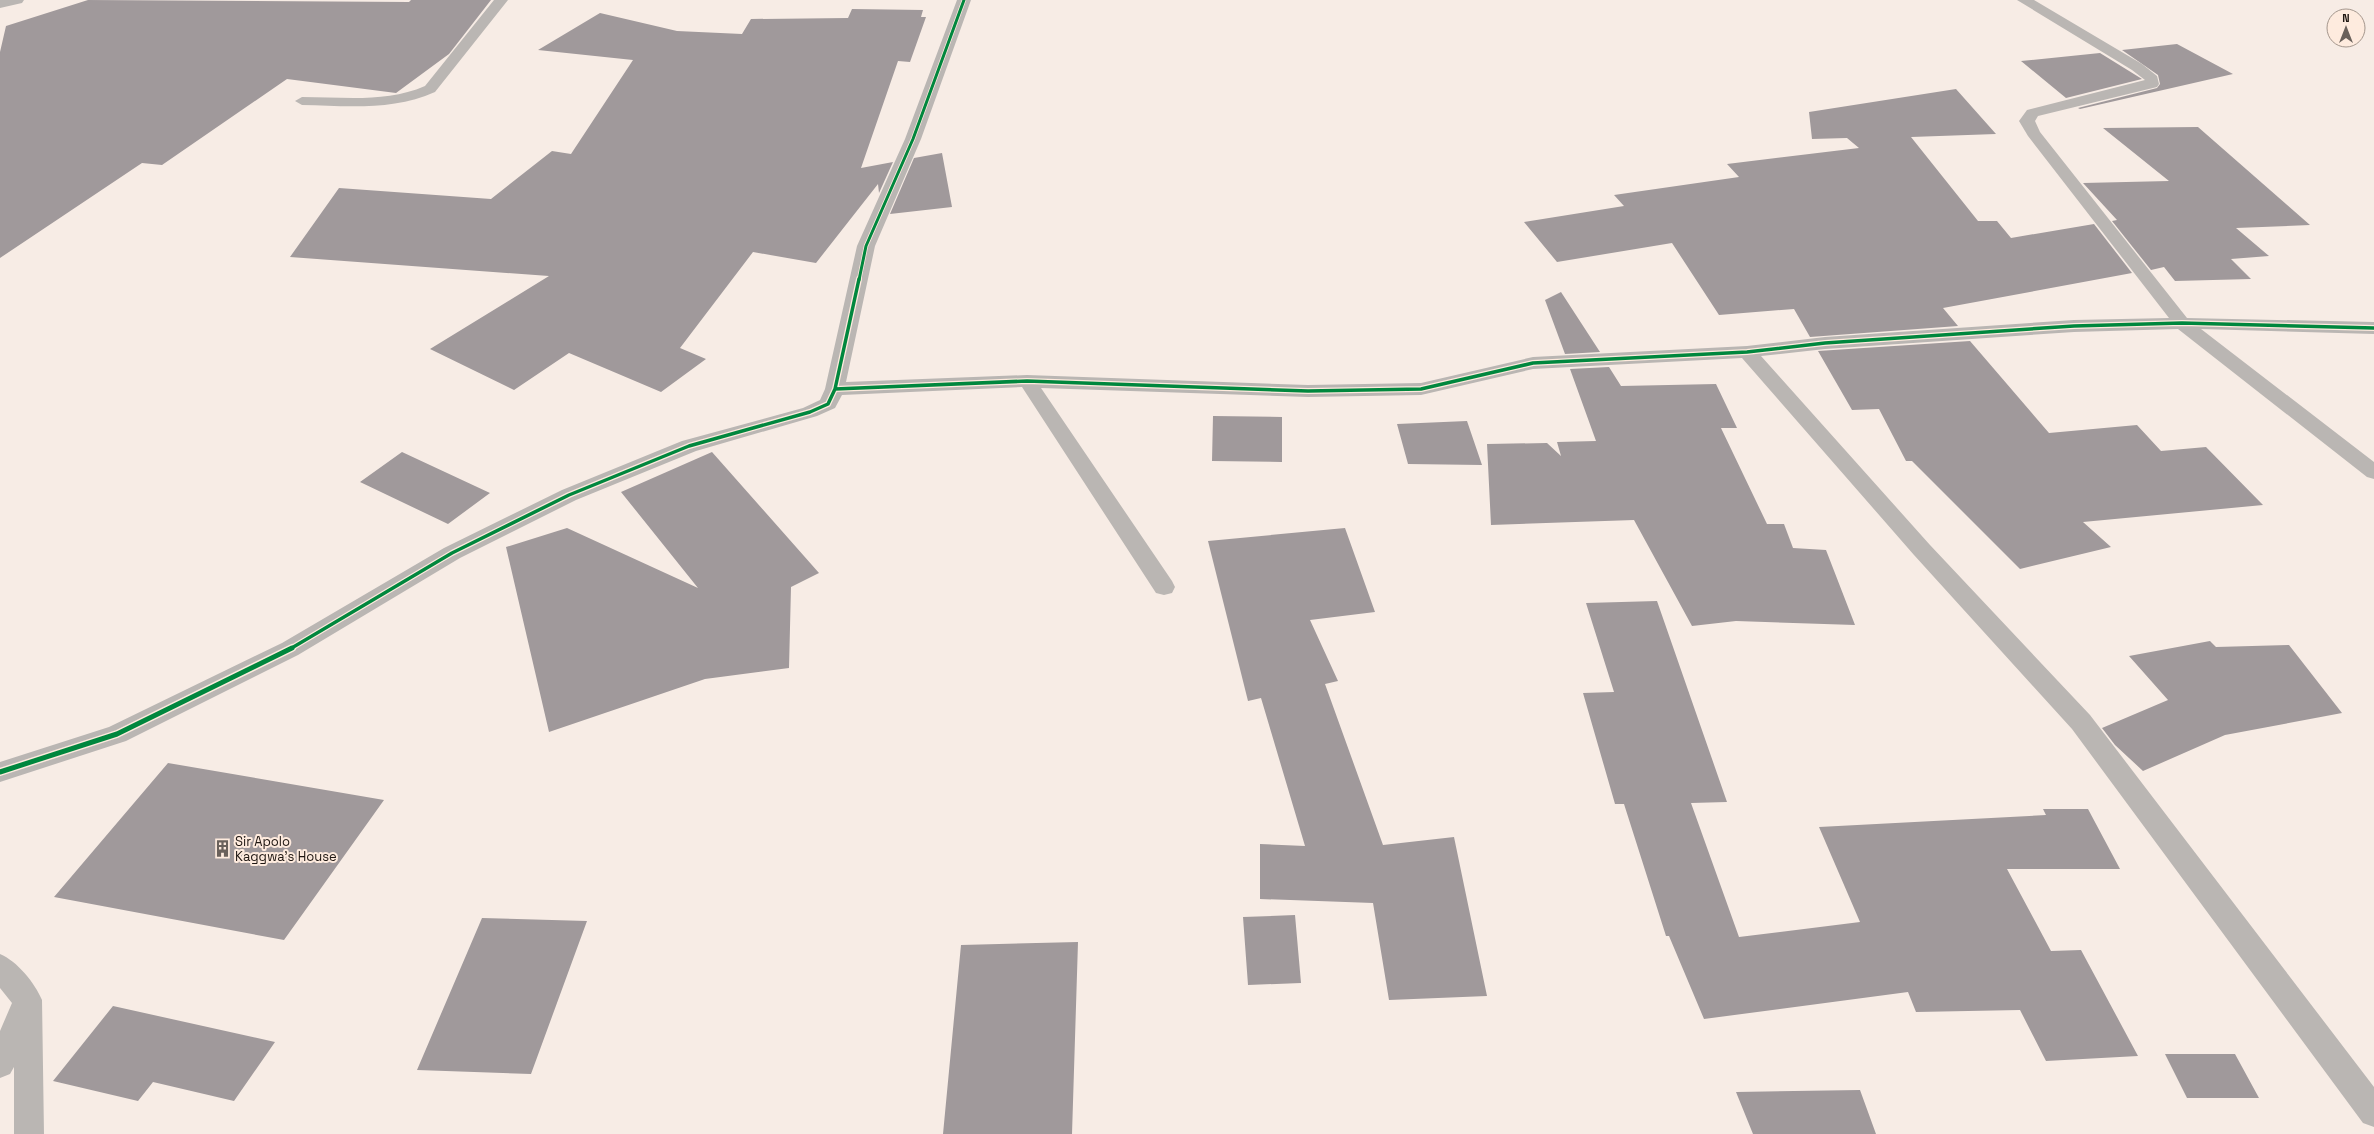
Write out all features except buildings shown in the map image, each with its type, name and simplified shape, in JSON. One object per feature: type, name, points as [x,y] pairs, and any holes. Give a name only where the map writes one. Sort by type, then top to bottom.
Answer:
[{"type":"street","points":[[0,4],[17,0]]},
{"type":"street","points":[[302,101],[388,100],[407,98],[425,92],[430,89],[501,0]]},
{"type":"street","points":[[0,772],[117,734],[290,649],[452,553],[569,495],[689,446],[810,412],[828,404],[835,389],[866,246],[913,139],[964,0]]},
{"type":"street","points":[[2024,0],[2137,66],[2152,79],[2152,84],[2032,113],[2027,121],[2032,133],[2094,209],[2182,323],[2374,472]]},
{"type":"street","points":[[835,389],[1028,381],[1308,391],[1421,389],[1533,363],[1747,352],[1825,342],[2058,327],[2182,323],[2374,328]]},
{"type":"street","points":[[1747,352],[1922,550],[2082,722],[2374,1112]]},
{"type":"street","points":[[1028,381],[1164,586]]},
{"type":"street","points":[[0,967],[28,1000],[29,1134]]},
{"type":"street","points":[[0,1064],[28,1000]]},
{"type":"cycle path","points":[[0,772],[117,734],[290,649],[452,553],[569,495],[689,446],[810,412],[828,404],[835,389],[866,246],[913,139],[964,0]]},
{"type":"cycle path","points":[[835,389],[1027,381],[1308,391],[1421,389],[1533,363],[1747,352],[1825,343],[2074,326],[2182,323],[2374,328]]},
{"type":"place","name":"Sir Apolo Kaggwa's House","points":[[222,848]]}]
